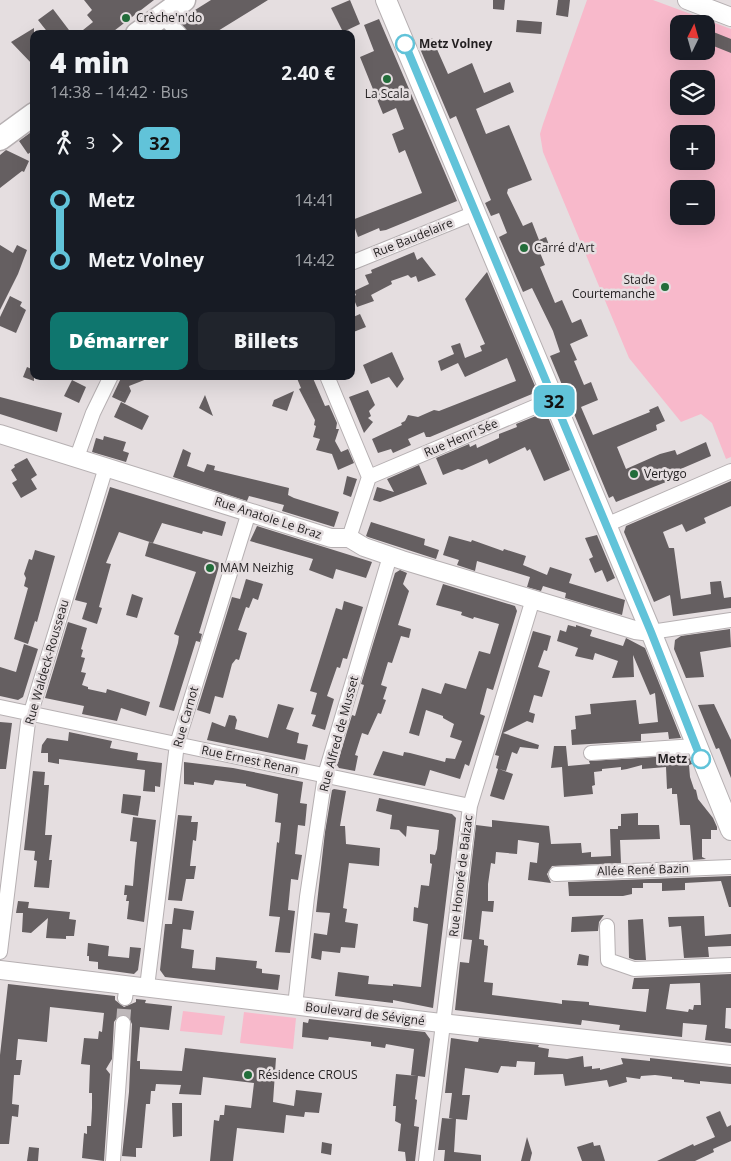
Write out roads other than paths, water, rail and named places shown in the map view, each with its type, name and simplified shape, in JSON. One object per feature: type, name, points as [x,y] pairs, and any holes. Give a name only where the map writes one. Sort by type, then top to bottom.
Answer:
[{"type":"main road","points":[[386,0],[651,632],[695,746],[731,830]]},
{"type":"main road","points":[[142,30],[170,6]]},
{"type":"main road","points":[[0,139],[30,117]]},
{"type":"street","points":[[686,0],[731,17]]},
{"type":"street","points":[[170,6],[179,30]]},
{"type":"street","name":"Rue Baudelaire","points":[[355,261],[476,213]]},
{"type":"street","points":[[77,457],[93,413],[108,380]]},
{"type":"street","points":[[329,380],[369,477],[350,538]]},
{"type":"street","name":"Rue Henri Sée","points":[[369,477],[546,402],[552,396]]},
{"type":"street","name":"Rue Anatole Le Braz","points":[[0,434],[331,538],[350,538],[364,547],[390,556],[639,631],[651,632]]},
{"type":"street","name":"Rue Waldeck-Rousseau","points":[[0,952],[30,713],[106,467]]},
{"type":"street","points":[[606,525],[731,471]]},
{"type":"street","name":"Rue Carnot","points":[[147,988],[177,744],[249,512]]},
{"type":"street","name":"Rue Alfred de Musset","points":[[295,1006],[307,897],[325,775],[390,556]]},
{"type":"street","name":"Rue Honoré de Balzac","points":[[426,1161],[441,1023],[470,806],[533,599]]},
{"type":"street","points":[[651,632],[731,620]]},
{"type":"street","name":"Rue Ernest Renan","points":[[0,707],[470,806]]},
{"type":"street","points":[[591,754],[695,746]]},
{"type":"street","name":"Allée René Bazin","points":[[556,874],[731,867]]},
{"type":"street","points":[[607,926],[608,960],[634,969],[731,965]]},
{"type":"street","name":"Boulevard de Sévigné","points":[[0,970],[126,991],[147,988],[731,1056]]},
{"type":"street","points":[[113,1161],[123,1023]]},
{"type":"tunnel","points":[[123,1023],[125,998]]},
{"type":"place","name":"Crèche'n'do","points":[[126,18]]},
{"type":"place","name":"Metz Volney","points":[[405,44]]},
{"type":"place","name":"La Scala","points":[[387,79]]},
{"type":"place","name":"Carré d'Art","points":[[524,248]]},
{"type":"place","name":"Stade Courtemanche","points":[[665,287]]},
{"type":"place","name":"Vertygo","points":[[634,474]]},
{"type":"place","name":"MAM Neizhig","points":[[210,568]]},
{"type":"place","name":"Metz","points":[[701,759]]},
{"type":"place","name":"Résidence CROUS","points":[[248,1075]]}]
